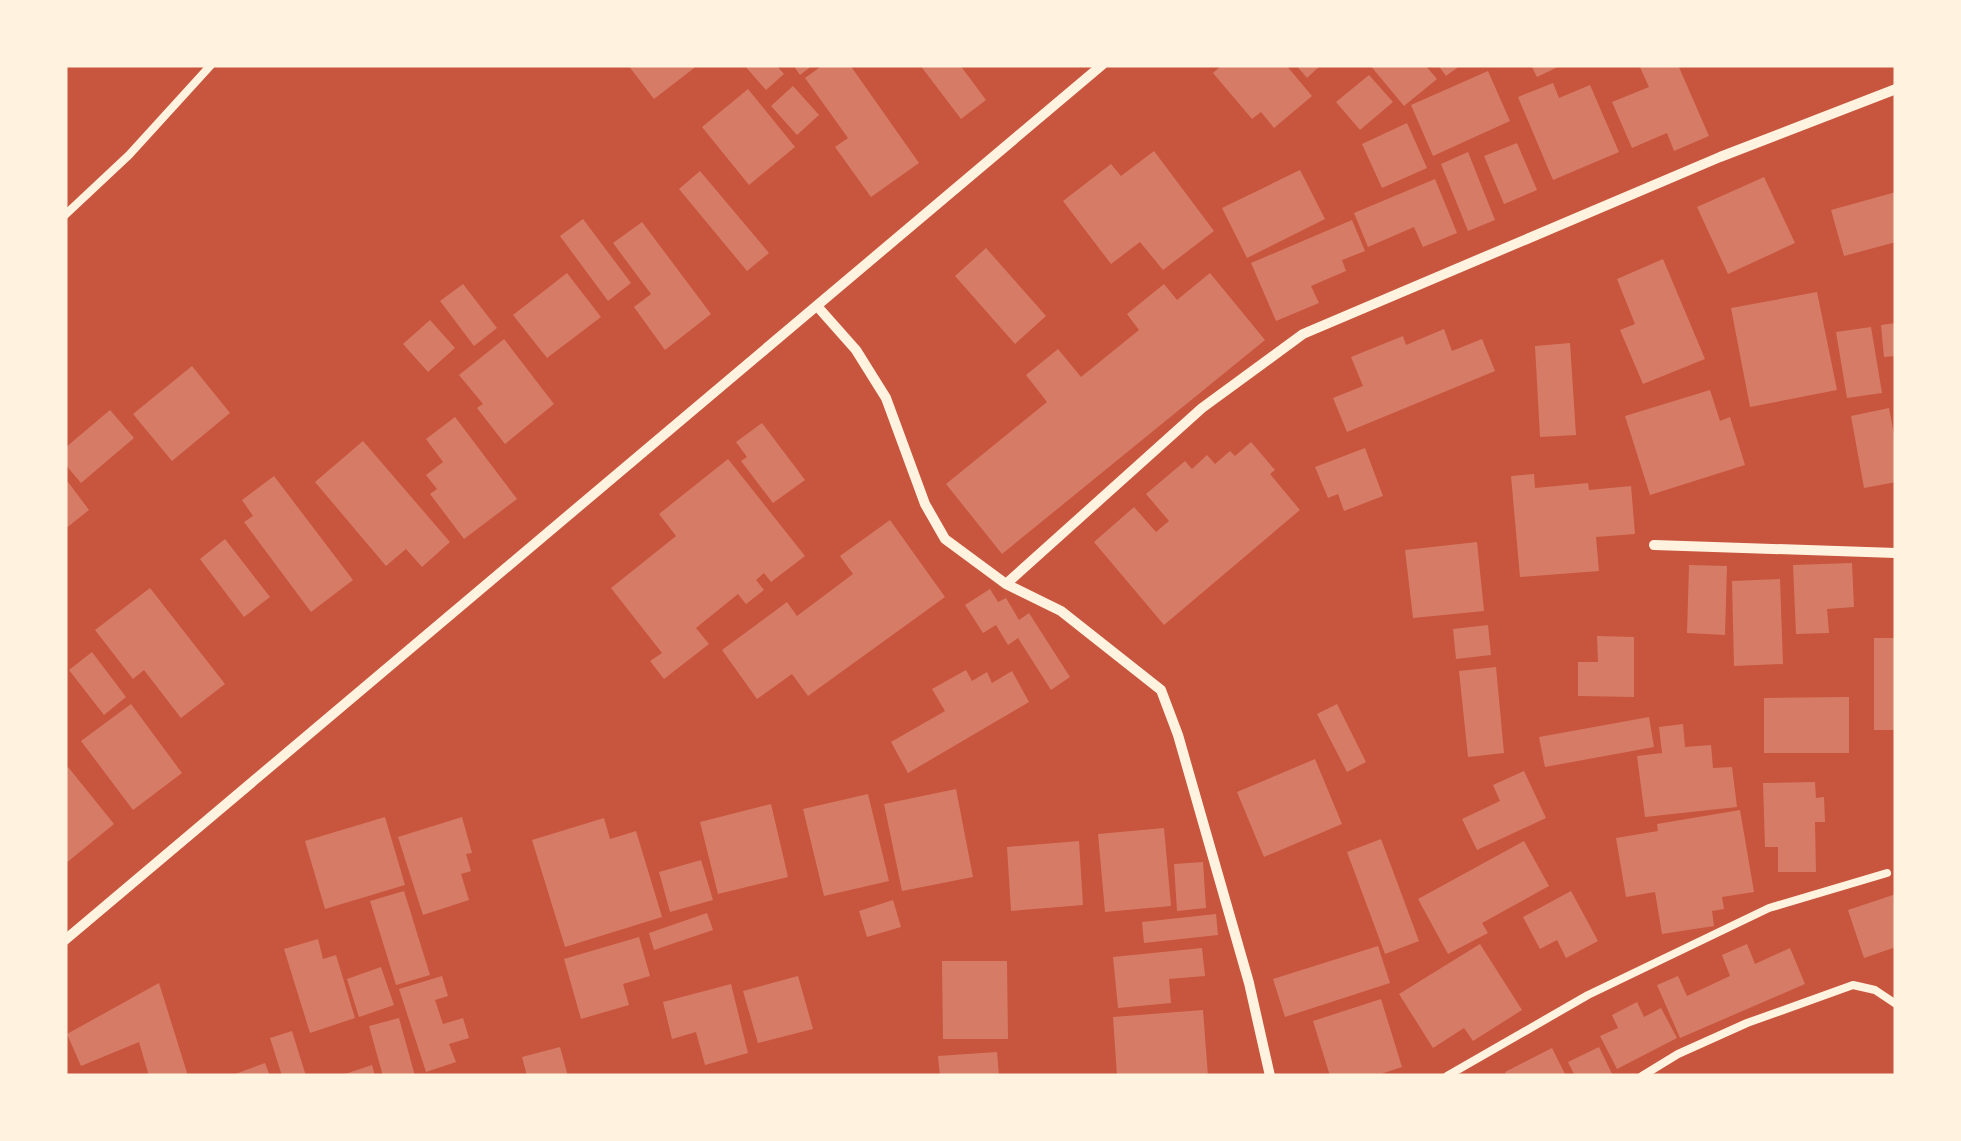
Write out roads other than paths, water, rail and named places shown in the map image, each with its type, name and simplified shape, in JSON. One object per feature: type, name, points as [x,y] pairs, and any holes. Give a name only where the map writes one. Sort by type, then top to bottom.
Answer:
[{"type":"street","points":[[65,940],[1102,65]]},
{"type":"street","points":[[1006,584],[1202,408],[1302,334],[1720,157],[1896,89]]},
{"type":"street","points":[[818,306],[856,350],[886,398],[924,504],[944,540],[1006,584],[1060,612],[1162,690],[1249,983],[1270,1076]]},
{"type":"street","points":[[1654,545],[1896,553]]},
{"type":"lane","points":[[65,216],[129,155],[211,65]]},
{"type":"lane","points":[[1447,1076],[1588,995],[1768,908],[1887,873]]},
{"type":"lane","points":[[1642,1076],[1678,1054],[1747,1023],[1853,984],[1875,990],[1896,1004]]}]
